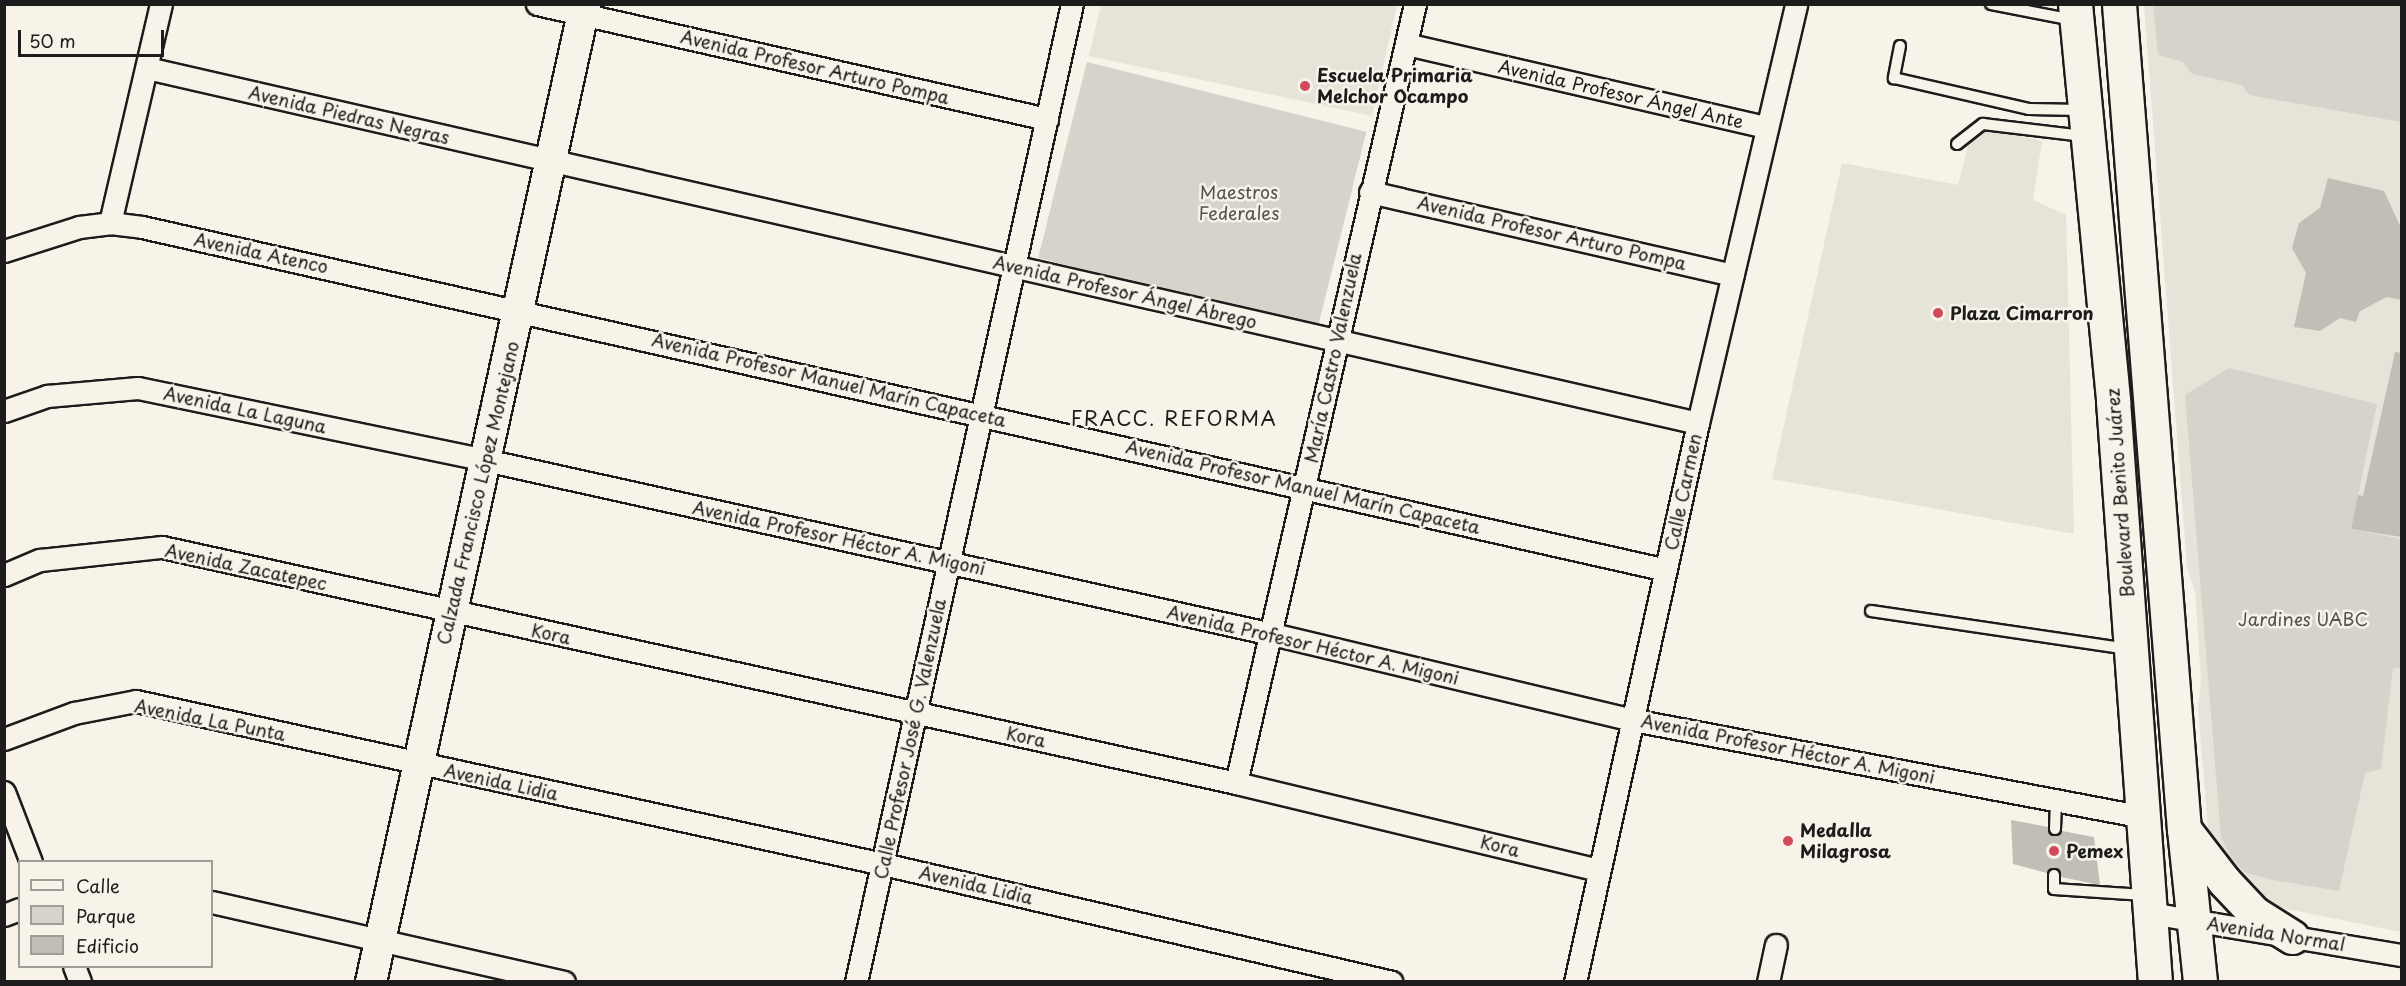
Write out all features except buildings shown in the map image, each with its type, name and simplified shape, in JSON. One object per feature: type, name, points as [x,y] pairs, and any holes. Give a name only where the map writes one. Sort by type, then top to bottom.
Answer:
[{"type":"main road","name":"Boulevard Benito Juárez","points":[[2119,4],[2184,829],[2200,981]]},
{"type":"main road","name":"Calzada Francisco López Montejano","points":[[370,981],[583,10]]},
{"type":"main road","name":"Boulevard Benito Juárez","points":[[2076,13],[2113,401],[2155,981]]},
{"type":"main road","points":[[2184,829],[2224,881],[2254,913],[2292,937]]},
{"type":"street","points":[[110,223],[161,4]]},
{"type":"street","name":"Avenida Profesor Arturo Pompa","points":[[537,4],[583,10],[1047,119]]},
{"type":"street","name":"Calle Profesor José G. Valenzuela","points":[[856,981],[1072,4]]},
{"type":"street","name":"María Castro Valenzuela","points":[[1236,783],[1415,4]]},
{"type":"street","name":"Calle Carmen","points":[[1575,981],[1698,423],[1796,4]]},
{"type":"street","name":"Avenida Profesor Ángel Ante","points":[[1406,44],[1766,127]]},
{"type":"street","name":"Avenida Piedras Negras","points":[[147,68],[551,162]]},
{"type":"street","name":"Avenida Profesor Ángel Ábrego","points":[[551,162],[1698,423]]},
{"type":"street","name":"Avenida Profesor Arturo Pompa","points":[[1371,192],[1733,275]]},
{"type":"street","name":"Avenida Atenco","points":[[4,251],[79,227],[110,223],[142,226],[519,310]]},
{"type":"street","name":"Avenida Profesor Manuel Marín Capaceta","points":[[519,310],[1666,570]]},
{"type":"street","name":"Avenida La Laguna","points":[[4,411],[48,396],[138,388],[485,460]]},
{"type":"street","name":"Avenida Profesor Héctor A. Migoni","points":[[485,460],[1272,634],[1633,720],[2144,816]]},
{"type":"street","name":"Avenida Zacatepec","points":[[4,575],[40,560],[162,547],[452,612]]},
{"type":"street","name":"Kora","points":[[452,612],[1236,783],[1599,870]]},
{"type":"street","name":"Avenida La Punta","points":[[4,739],[74,714],[136,701],[418,765]]},
{"type":"street","name":"Avenida Lidia","points":[[418,765],[883,864],[1392,981]]},
{"type":"street","points":[[4,792],[31,860]]},
{"type":"street","points":[[213,902],[564,981]]},
{"type":"street","name":"Avenida Normal","points":[[2150,904],[2193,921],[2402,955]]},
{"type":"street","points":[[1768,981],[1776,945]]},
{"type":"lane","points":[[1991,4],[2076,13]]},
{"type":"lane","points":[[1900,46],[1894,78],[2085,123]]},
{"type":"lane","points":[[1957,144],[1983,124],[2085,123]]},
{"type":"lane","points":[[1871,611],[2131,650]]},
{"type":"lane","points":[[2055,829],[2056,800]]},
{"type":"lane","points":[[2054,875],[2054,889],[2150,904]]},
{"type":"shaded area","name":"Escuela Primaria Melchor Ocampo","points":[[1101,4],[1397,5],[1372,116],[1089,56]]},
{"type":"shaded area","points":[[2144,5],[2401,5],[2401,932],[2263,904],[2209,840],[2198,708],[2201,679],[2195,592],[2187,567]]},
{"type":"shaded area","name":"Plaza Cimarron","points":[[1973,126],[2042,141],[2033,200],[2066,215],[2074,534],[1772,479],[1842,163],[1958,185]]},
{"type":"green space","points":[[2153,5],[2401,5],[2401,122],[2249,95],[2242,85],[2192,74],[2183,62],[2158,55]]},
{"type":"green space","name":"Maestros Federales","points":[[1087,62],[1366,132],[1318,328],[1038,258]]},
{"type":"green space","name":"Jardines UABC","points":[[2229,368],[2377,404],[2351,529],[2401,539],[2401,668],[2393,668],[2381,769],[2365,773],[2339,891],[2268,879],[2244,872],[2231,857],[2221,837],[2185,395]]},
{"type":"place","name":"Escuela Primaria Melchor Ocampo","points":[[1305,86]]},
{"type":"place","name":"Plaza Cimarron","points":[[1938,313]]},
{"type":"place","name":"Medalla Milagrosa","points":[[1788,841]]},
{"type":"place","name":"Pemex","points":[[2054,851]]},
{"type":"district","name":"FRACC. REFORMA","points":[[1174,418]]}]
